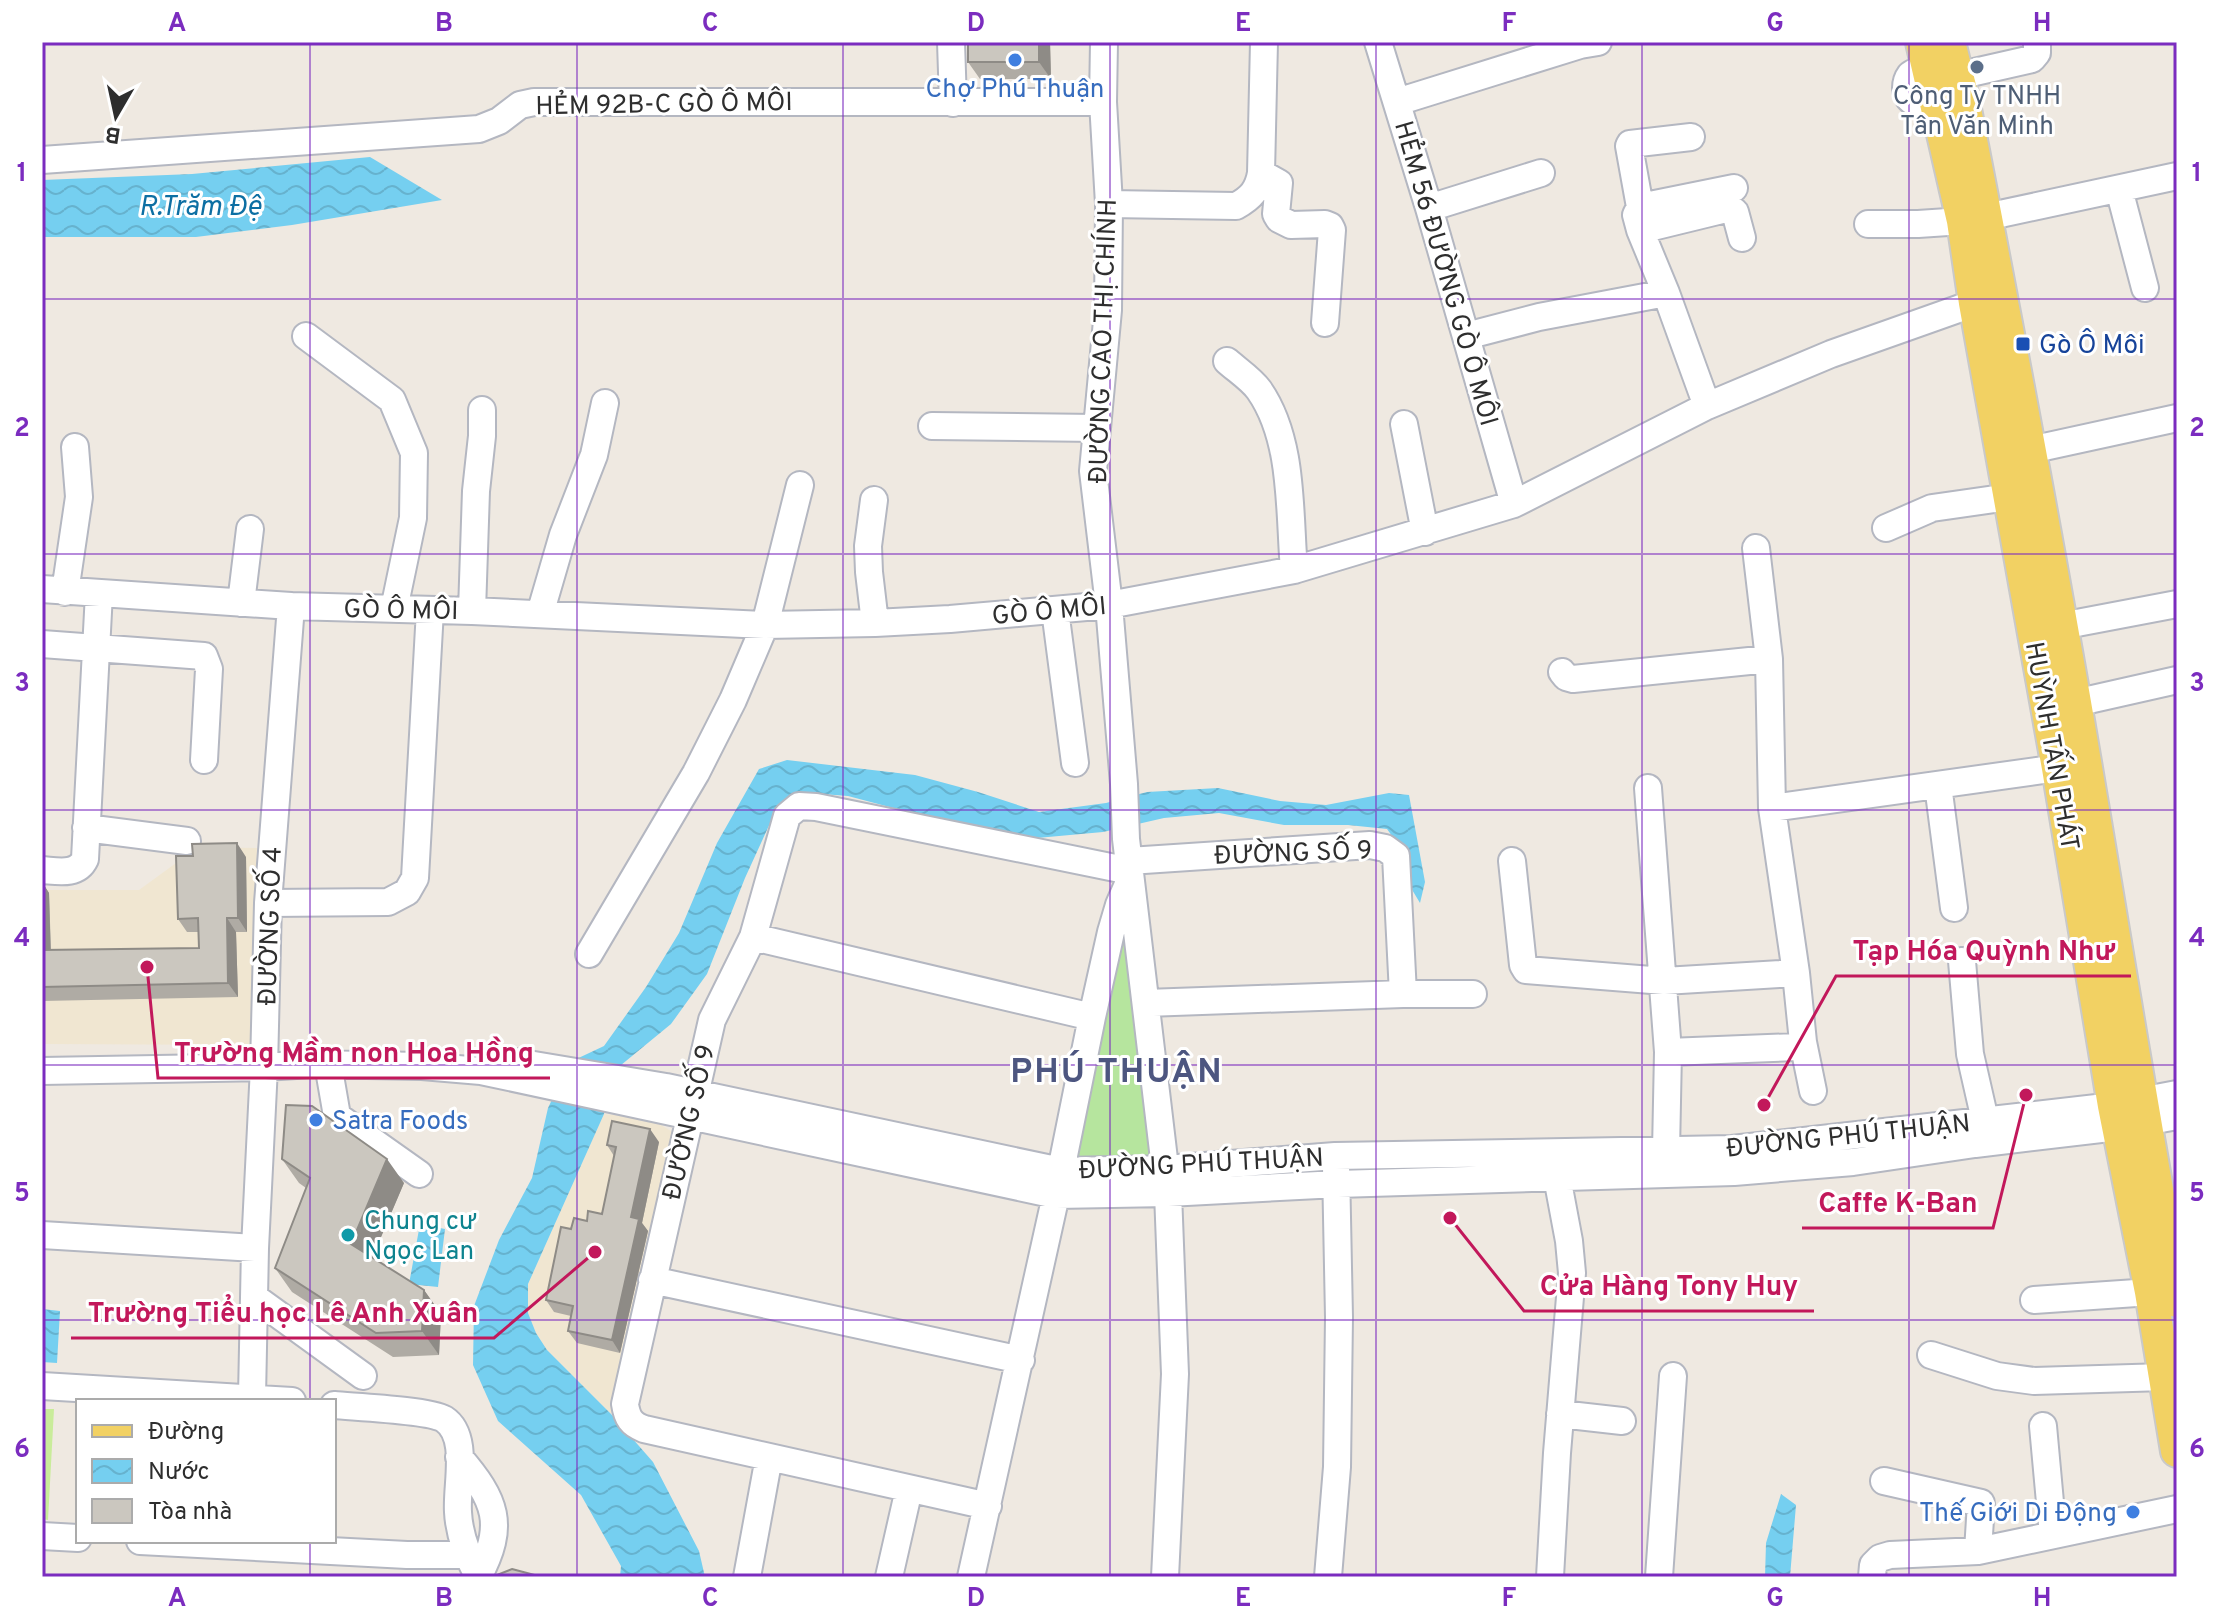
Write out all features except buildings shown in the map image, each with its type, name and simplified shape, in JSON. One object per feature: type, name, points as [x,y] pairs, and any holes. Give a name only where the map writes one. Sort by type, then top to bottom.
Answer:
[{"type":"main road","name":"HUỲNH TẤN PHÁT","points":[[1949,42],[1941,77],[1975,219],[2009,497],[2058,768],[2164,1296],[2165,1377],[2177,1451]]},
{"type":"main road","name":"HUỲNH TẤN PHÁT","points":[[1987,300],[2030,450],[2075,703],[2129,1114]]},
{"type":"street","points":[[951,42],[953,103]]},
{"type":"street","name":"ĐƯỜNG CAO THỊ CHÍNH","points":[[1104,42],[1103,102],[1109,204],[1108,310],[1093,471],[1109,605],[1129,862]]},
{"type":"street","points":[[1109,204],[1236,206],[1248,200],[1259,186],[1261,173],[1264,42]]},
{"type":"street","name":"HẺM 56 ĐƯỜNG GÒ Ô MÔI","points":[[1378,42],[1514,504]]},
{"type":"street","points":[[1397,102],[1598,42]]},
{"type":"street","points":[[1941,77],[2032,59],[2037,53],[2037,42]]},
{"type":"street","name":"HẺM 92B-C GÒ Ô MÔI","points":[[42,160],[479,129],[499,121],[520,105],[534,102],[1103,102]]},
{"type":"street","points":[[1691,137],[1629,146],[1640,219],[1707,406]]},
{"type":"street","points":[[1261,173],[1279,183],[1276,214],[1279,219],[1291,225],[1325,224],[1332,230],[1325,323]]},
{"type":"street","points":[[1429,208],[1541,173]]},
{"type":"street","points":[[1868,224],[1975,219],[2177,176]]},
{"type":"street","points":[[1640,219],[1734,188]]},
{"type":"street","points":[[2119,189],[2145,288]]},
{"type":"street","points":[[1640,219],[1730,208],[1735,212],[1742,238]]},
{"type":"street","points":[[1466,336],[1539,317],[1666,293]]},
{"type":"street","name":"GÒ Ô MÔI","points":[[54,590],[291,606],[765,625],[875,623],[1109,605],[1294,570],[1514,504],[1707,406],[1831,354],[1987,300]]},
{"type":"street","points":[[306,336],[392,400],[414,453],[413,518],[394,609]]},
{"type":"street","points":[[1227,361],[1258,387],[1276,419],[1285,453],[1294,570]]},
{"type":"street","points":[[540,614],[563,535],[594,455],[605,403]]},
{"type":"street","points":[[472,611],[482,410]]},
{"type":"street","points":[[2030,450],[2177,418]]},
{"type":"street","points":[[1404,424],[1425,532]]},
{"type":"street","points":[[932,426],[1097,428]]},
{"type":"street","points":[[54,590],[79,497],[75,447]]},
{"type":"street","points":[[589,954],[696,773],[733,700],[765,625],[800,485]]},
{"type":"street","points":[[1886,528],[1932,508],[2009,497]]},
{"type":"street","points":[[874,500],[868,546],[875,623]]},
{"type":"street","points":[[241,603],[250,529]]},
{"type":"street","points":[[1756,548],[1769,659],[1772,808],[1803,1042],[1813,1091]]},
{"type":"street","points":[[42,870],[75,870],[85,859],[99,593]]},
{"type":"street","points":[[2061,626],[2177,604]]},
{"type":"street","name":"ĐƯỜNG SỐ 4","points":[[252,1397],[268,903],[291,606]]},
{"type":"street","points":[[268,903],[388,902],[407,892],[415,878],[430,610]]},
{"type":"street","points":[[1055,610],[1075,763]]},
{"type":"street","points":[[42,644],[204,656],[209,669],[204,760]]},
{"type":"street","points":[[1562,672],[1573,679],[1769,659]]},
{"type":"street","points":[[2075,703],[2177,680]]},
{"type":"street","points":[[1772,808],[2058,768]]},
{"type":"street","points":[[1938,785],[1954,908]]},
{"type":"street","points":[[1648,788],[1668,1052],[1666,1151]]},
{"type":"street","name":"ĐƯỜNG SỐ 9","points":[[988,1506],[644,1429],[635,1426],[627,1417],[625,1404],[712,1020],[753,937],[787,816],[799,806],[816,807],[1129,862],[1370,845],[1385,848],[1396,856],[1403,994]]},
{"type":"street","points":[[86,828],[187,841]]},
{"type":"street","points":[[1512,861],[1526,970],[1664,981],[1796,973]]},
{"type":"street","points":[[1129,862],[1167,1181],[1175,1374],[1165,1577]]},
{"type":"street","points":[[971,1577],[1021,1360],[1092,1017],[1129,862]]},
{"type":"street","points":[[753,937],[1092,1017]]},
{"type":"street","points":[[1962,961],[1970,1054],[1985,1120]]},
{"type":"street","points":[[1146,1003],[1473,994]]},
{"type":"street","points":[[1668,1052],[1796,1047],[1803,1042]]},
{"type":"street","name":"ĐƯỜNG PHÚ THUẬN","points":[[42,1071],[417,1050],[1059,1183],[1338,1184],[1555,1165],[1666,1151],[1732,1149],[1985,1120],[2129,1114],[2177,1116]]},
{"type":"street","name":"ĐƯỜNG PHÚ THUẬN","points":[[42,1054],[265,1059]]},
{"type":"street","points":[[265,1059],[540,1074]]},
{"type":"street","points":[[328,1064],[337,1116],[419,1174]]},
{"type":"street","name":"ĐƯỜNG PHÚ THUẬN","points":[[1167,1181],[1335,1156],[1734,1172],[1853,1162],[1975,1144],[2129,1114],[2177,1094]]},
{"type":"street","points":[[1328,1577],[1337,1467],[1338,1184],[1335,1156]]},
{"type":"street","points":[[1550,1577],[1572,1273],[1555,1165]]},
{"type":"street","points":[[42,1235],[255,1248]]},
{"type":"street","points":[[652,1280],[1021,1360]]},
{"type":"street","points":[[2034,1300],[2164,1296]]},
{"type":"street","points":[[254,1297],[363,1376]]},
{"type":"street","points":[[1931,1355],[1997,1376],[2034,1381],[2165,1377]]},
{"type":"street","points":[[1659,1577],[1673,1376]]},
{"type":"street","points":[[42,1386],[272,1399]]},
{"type":"street","points":[[336,1405],[427,1414],[443,1418],[454,1430],[459,1446],[458,1513],[462,1537],[475,1569]]},
{"type":"street","points":[[1560,1414],[1622,1421]]},
{"type":"street","points":[[2043,1426],[2053,1535]]},
{"type":"street","points":[[747,1577],[769,1457]]},
{"type":"street","points":[[1884,1481],[1981,1503],[1978,1551]]},
{"type":"street","points":[[889,1577],[909,1489]]},
{"type":"street","points":[[1872,1577],[1873,1565],[1880,1558],[1890,1555],[1978,1551],[2177,1509]]},
{"type":"street","points":[[42,1536],[76,1538]]},
{"type":"street","points":[[178,1543],[407,1555],[475,1569]]},
{"type":"shaded area","points":[[198,847],[257,848],[251,1045],[42,1044],[42,890],[139,890]]},
{"type":"shaded area","points":[[604,1114],[635,1117],[661,1125],[675,1137],[611,1414],[547,1350],[528,1313],[528,1284]]},
{"type":"green space","points":[[1127,928],[1154,1161],[1082,1168],[1072,1151],[1113,955]]},
{"type":"green space","points":[[42,1409],[54,1409],[48,1520],[42,1519]]},
{"type":"water","name":"R.Trăm Đệ","points":[[370,157],[442,200],[292,225],[196,237],[42,237],[42,180],[192,174]]},
{"type":"water","points":[[787,760],[915,775],[1039,812],[1106,803],[1147,792],[1218,788],[1280,801],[1326,805],[1389,793],[1409,795],[1425,882],[1420,903],[1408,883],[1402,850],[1387,829],[1348,825],[1284,825],[1219,813],[1164,818],[1103,832],[1026,839],[848,796],[796,792],[772,819],[707,974],[671,1024],[615,1070],[604,1114],[528,1284],[528,1313],[536,1333],[547,1350],[611,1414],[653,1462],[699,1551],[705,1577],[620,1577],[621,1566],[581,1495],[498,1421],[473,1365],[474,1306],[499,1240],[532,1178],[548,1108],[570,1062],[604,1046],[679,933],[717,843],[759,769]]},
{"type":"water","points":[[420,1224],[445,1229],[438,1287],[409,1284]]},
{"type":"water","points":[[42,1309],[60,1311],[57,1363],[42,1362]]},
{"type":"water","points":[[1781,1494],[1796,1505],[1790,1577],[1765,1577],[1766,1543]]},
{"type":"place","name":"Chợ Phú Thuận","points":[[1015,60]]},
{"type":"place","name":"Công Ty TNHH Tân Văn Minh","points":[[1977,67]]},
{"type":"place","name":"Gò Ô Môi","points":[[2023,344]]},
{"type":"place","name":"Trường Mầm non Hoa Hồng","points":[[147,967]]},
{"type":"place","name":"Caffe K-Ban","points":[[2026,1095]]},
{"type":"place","name":"Tạp Hóa Quỳnh Như","points":[[1764,1105]]},
{"type":"place","name":"Satra Foods","points":[[316,1120]]},
{"type":"place","name":"Cửa Hàng Tony Huy","points":[[1450,1218]]},
{"type":"place","name":"Chung cư Ngọc Lan","points":[[348,1235]]},
{"type":"place","name":"Trường Tiểu học Lê Anh Xuân","points":[[595,1252]]},
{"type":"place","name":"Thế Giới Di Động","points":[[2133,1512]]},
{"type":"district","name":"PHÚ THUẬN","points":[[1117,1070]]}]
